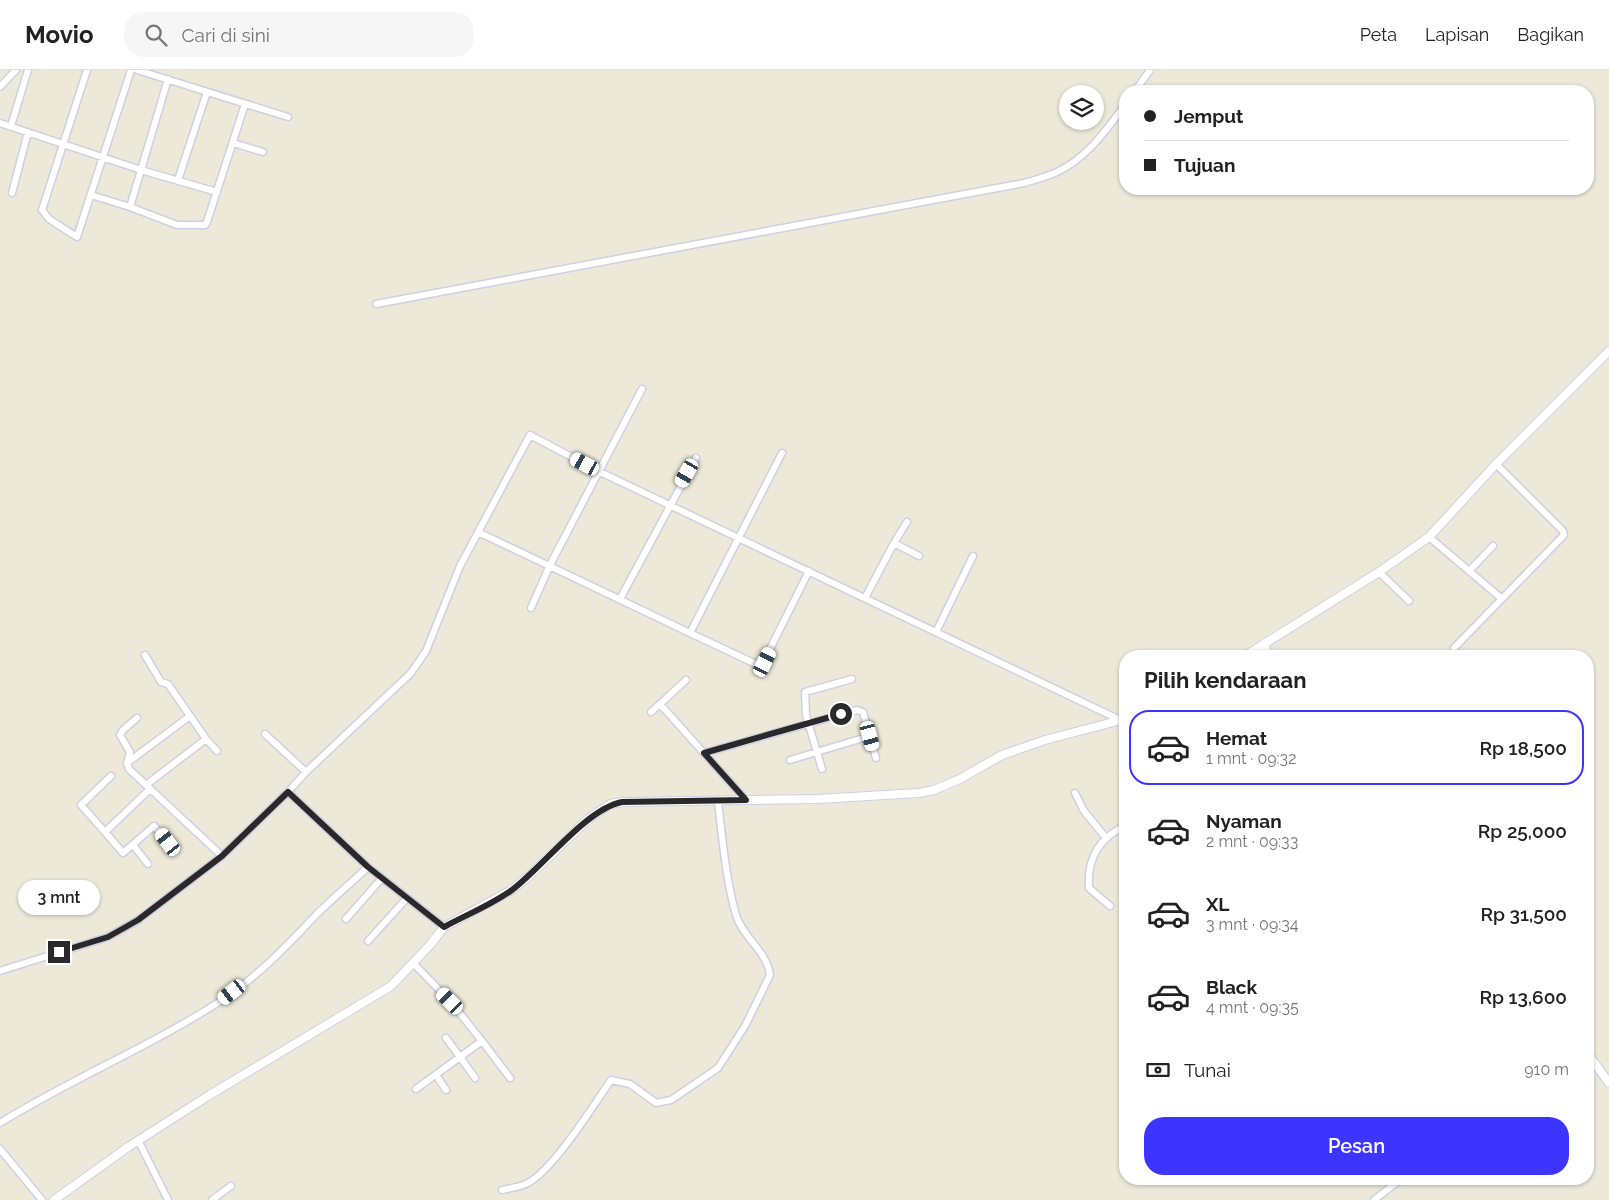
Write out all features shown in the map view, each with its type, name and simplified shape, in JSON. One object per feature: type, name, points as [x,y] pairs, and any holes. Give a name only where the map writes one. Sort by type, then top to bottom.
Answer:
[{"type":"street","points":[[0,87],[16,70]]},
{"type":"street","points":[[11,126],[28,70]]},
{"type":"street","points":[[87,70],[43,204],[44,215],[77,237],[131,70]]},
{"type":"street","points":[[137,70],[288,118]]},
{"type":"street","points":[[1139,85],[1150,70]]},
{"type":"street","points":[[130,207],[168,80]]},
{"type":"street","points":[[178,180],[207,92]]},
{"type":"street","points":[[91,195],[130,207],[177,225],[205,225],[245,104]]},
{"type":"street","points":[[376,304],[1024,183],[1058,172],[1089,150],[1119,112]]},
{"type":"street","points":[[0,123],[141,170],[217,192]]},
{"type":"street","points":[[12,193],[28,132]]},
{"type":"street","points":[[233,143],[264,152]]},
{"type":"street","points":[[1254,650],[1379,572],[1429,537],[1496,464],[1609,351]]},
{"type":"street","points":[[531,608],[550,565],[642,389]]},
{"type":"street","points":[[0,971],[108,937],[138,920],[222,856],[306,772],[418,666],[426,651],[460,566],[530,435],[598,471],[1119,718]]},
{"type":"street","points":[[690,633],[782,453]]},
{"type":"street","points":[[620,599],[669,504],[696,458]]},
{"type":"street","points":[[1454,648],[1562,538],[1564,533],[1496,464]]},
{"type":"street","points":[[865,598],[907,522]]},
{"type":"street","points":[[478,532],[758,665],[762,664],[809,571]]},
{"type":"street","points":[[1429,537],[1501,598]]},
{"type":"street","points":[[894,544],[919,556]]},
{"type":"street","points":[[1470,570],[1493,546]]},
{"type":"street","points":[[936,632],[973,556]]},
{"type":"street","points":[[1379,572],[1409,601]]},
{"type":"street","points":[[1265,643],[1266,650]]},
{"type":"street","points":[[145,655],[161,682],[168,684],[216,751]]},
{"type":"street","points":[[822,769],[808,724],[805,704],[807,690],[852,679]]},
{"type":"street","points":[[651,712],[686,680]]},
{"type":"street","points":[[660,704],[746,800]]},
{"type":"street","points":[[704,753],[857,710],[863,712],[876,758]]},
{"type":"street","points":[[127,764],[190,716]]},
{"type":"street","points":[[137,718],[120,735],[130,752],[127,764],[129,769],[222,856]]},
{"type":"street","points":[[54,1200],[138,1140],[391,986],[444,927],[510,891],[530,876],[588,819],[610,804],[622,802],[859,798],[934,790],[960,779],[1002,755],[1119,720]]},
{"type":"street","points":[[265,734],[306,772]]},
{"type":"street","points":[[790,760],[870,736]]},
{"type":"street","points":[[105,832],[148,787],[206,739]]},
{"type":"street","points":[[111,776],[81,805],[123,853],[154,826],[168,842]]},
{"type":"street","points":[[288,792],[368,867],[444,927]]},
{"type":"street","points":[[1075,793],[1084,811],[1106,838]]},
{"type":"street","points":[[502,1190],[526,1185],[534,1179],[561,1151],[611,1080],[630,1084],[656,1103],[670,1100],[718,1068],[745,1026],[770,975],[767,961],[737,917],[718,801]]},
{"type":"street","points":[[1110,906],[1091,890],[1088,870],[1094,853],[1106,838],[1119,830]]},
{"type":"street","points":[[133,845],[148,864]]},
{"type":"street","points":[[0,1123],[44,1096],[131,1052],[220,1002],[283,952],[316,915],[368,867]]},
{"type":"street","points":[[346,918],[382,878]]},
{"type":"street","points":[[368,941],[408,898]]},
{"type":"street","points":[[413,963],[450,1001],[510,1078]]},
{"type":"street","points":[[446,1038],[475,1078]]},
{"type":"street","points":[[416,1090],[482,1041]]},
{"type":"street","points":[[1594,1062],[1609,1083]]},
{"type":"street","points":[[436,1075],[446,1090]]},
{"type":"street","points":[[138,1140],[168,1200]]},
{"type":"street","points":[[0,1149],[42,1200]]},
{"type":"street","points":[[1374,1200],[1394,1185]]},
{"type":"street","points":[[212,1200],[231,1186]]},
{"type":"street","points":[[223,1192],[224,1200]]},
{"type":"route","points":[[59,952],[108,937],[138,920],[222,856],[288,792],[368,867],[444,927],[510,891],[530,876],[588,819],[610,804],[622,802],[746,800],[704,753],[841,714]]}]
